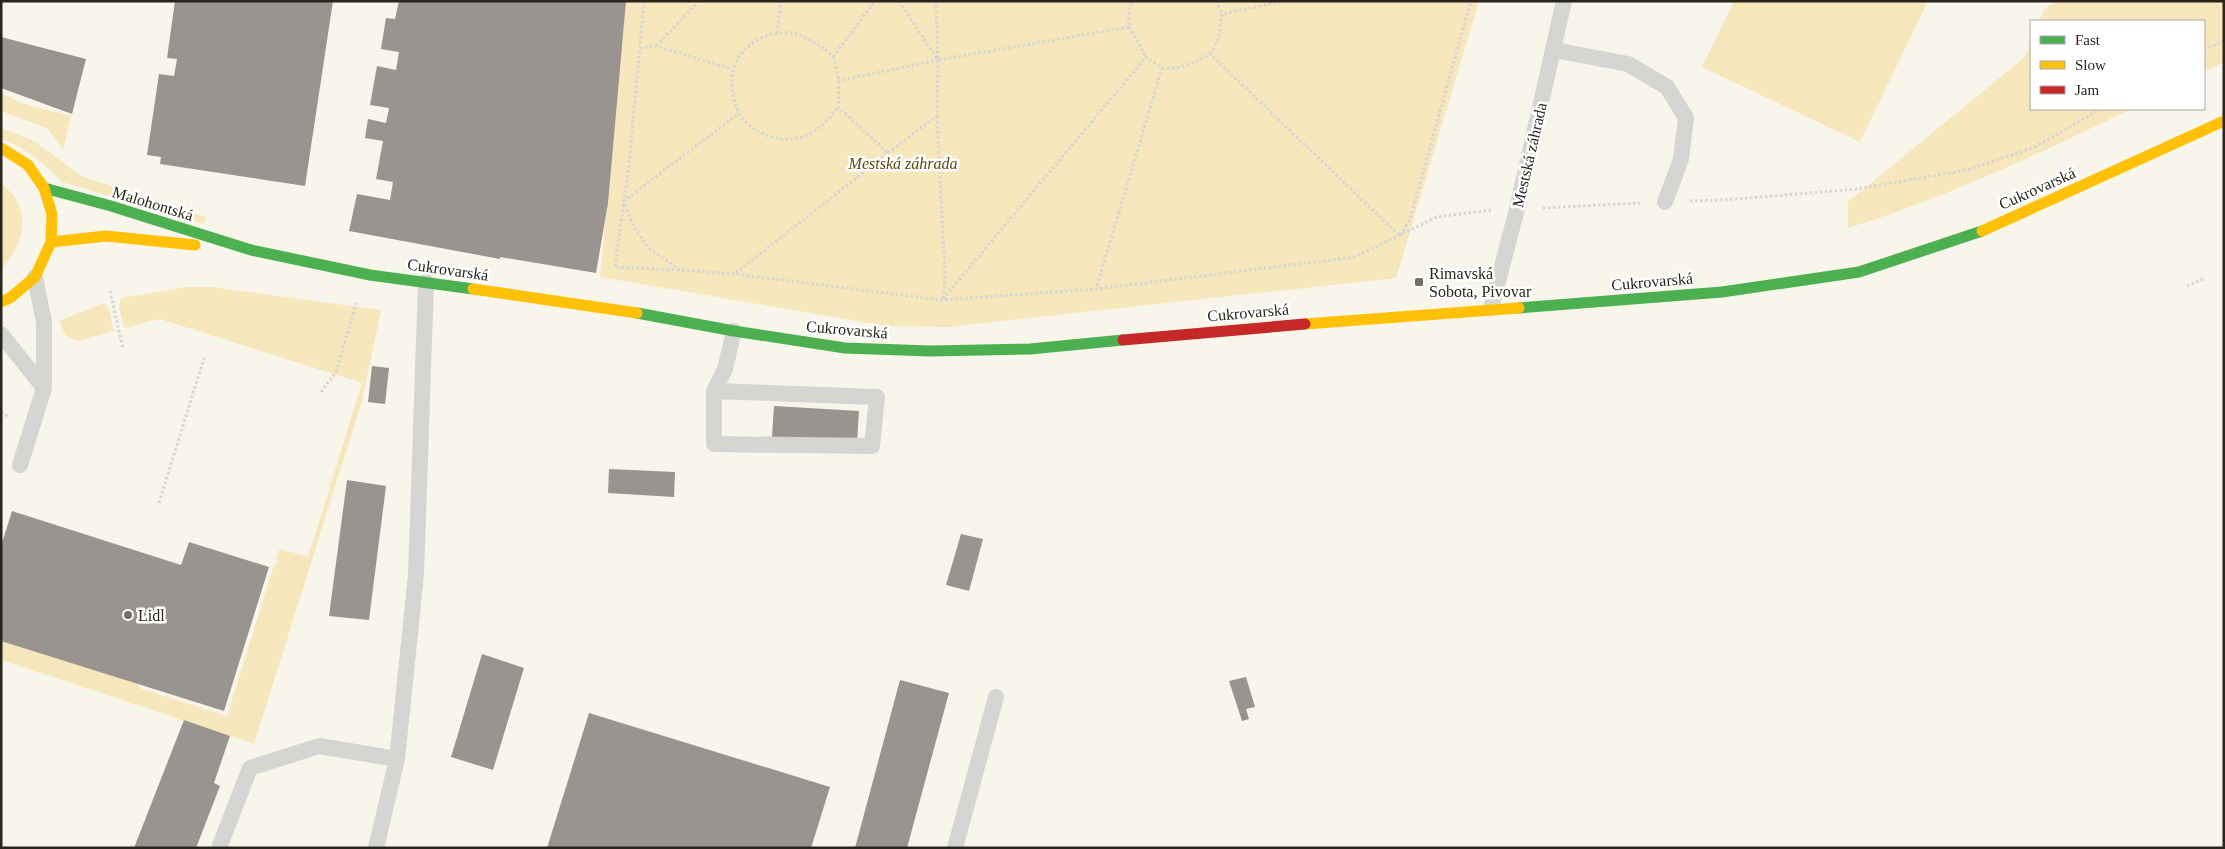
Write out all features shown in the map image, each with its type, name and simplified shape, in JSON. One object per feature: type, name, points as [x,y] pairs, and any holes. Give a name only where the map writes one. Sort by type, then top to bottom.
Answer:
[{"type":"main road","name":"Cukrovarská","points":[[251,250],[370,275],[607,307],[734,331],[845,348],[930,351],[1030,349],[1190,333],[1491,308],[1722,292],[1859,272],[1981,231],[2224,121]]},
{"type":"main road","points":[[1,148],[28,165],[44,188],[52,214],[51,242],[35,277],[10,298],[1,302]]},
{"type":"main road","name":"Malohontská","points":[[44,188],[111,206],[251,250]]},
{"type":"main road","points":[[51,242],[106,236],[251,250]]},
{"type":"lane","name":"Mestská záhrada","points":[[1491,308],[1517,209],[1564,1]]},
{"type":"lane","points":[[1554,50],[1628,64],[1667,87],[1686,118],[1681,159],[1665,202]]},
{"type":"lane","points":[[20,465],[44,388],[44,322],[35,277]]},
{"type":"lane","points":[[376,848],[397,759],[416,575],[426,282]]},
{"type":"lane","points":[[714,391],[877,397],[872,446],[714,444],[714,391],[725,369],[734,331]]},
{"type":"lane","points":[[1,334],[44,388]]},
{"type":"lane","points":[[955,848],[996,696]]},
{"type":"lane","points":[[219,848],[250,768],[318,746],[397,759]]},
{"type":"path","points":[[644,1],[630,165],[615,267],[735,274],[942,300]]},
{"type":"path","points":[[656,46],[699,1]]},
{"type":"path","points":[[777,33],[781,1]]},
{"type":"path","points":[[832,57],[875,1]]},
{"type":"path","points":[[899,1],[938,60]]},
{"type":"path","points":[[936,1],[938,116],[946,275],[942,300]]},
{"type":"path","points":[[1132,1],[1129,12],[1129,27],[1146,57],[1162,68],[1183,67],[1210,54],[1218,38],[1222,14],[1216,1]]},
{"type":"path","points":[[1222,14],[1283,1]]},
{"type":"path","points":[[1210,54],[1400,236],[1410,220],[1471,1]]},
{"type":"path","points":[[838,81],[938,60],[1129,27]]},
{"type":"path","points":[[777,33],[792,33],[820,46],[832,57],[838,81],[838,107],[820,127],[810,134],[795,139],[779,139],[763,134],[749,126],[738,114],[732,88],[732,69],[742,53],[755,40],[777,33]]},
{"type":"path","points":[[2205,50],[2224,41]]},
{"type":"path","points":[[640,48],[656,46],[732,69]]},
{"type":"path","points":[[942,300],[1146,57]]},
{"type":"path","points":[[1096,290],[1162,68]]},
{"type":"path","points":[[838,107],[888,152]]},
{"type":"path","points":[[624,201],[738,114]]},
{"type":"path","points":[[735,274],[888,152],[938,116]]},
{"type":"path","points":[[624,201],[634,228],[650,249],[680,270]]},
{"type":"path","points":[[2187,286],[2203,280]]},
{"type":"path","points":[[110,291],[123,349]]},
{"type":"path","points":[[321,392],[336,372],[358,297]]},
{"type":"path","points":[[159,503],[204,358]]},
{"type":"green space","name":"Mestská záhrada","points":[[626,1],[1479,1],[1396,278],[948,327],[886,326],[600,277]]},
{"type":"green space","points":[[1734,1],[1928,1],[1860,142],[1702,67]]},
{"type":"green space","points":[[2060,1],[2224,1],[2224,62],[2205,72],[2205,20],[2039,20],[2045,8]]},
{"type":"green space","points":[[2030,44],[2030,110],[2129,110],[2026,159],[1956,189],[1848,228],[1848,202],[2025,57]]},
{"type":"green space","points":[[1,93],[21,103],[71,116],[63,149],[47,128],[1,111]]},
{"type":"green space","points":[[1,128],[32,140],[83,177],[206,217],[204,224],[62,182],[26,151],[1,139]]},
{"type":"green space","points":[[1,184],[18,203],[22,214],[22,226],[16,248],[1,269]]},
{"type":"green space","points":[[188,287],[211,287],[381,310],[362,401],[254,744],[1,660],[1,641],[139,684],[139,688],[227,716],[274,565],[276,565],[278,560],[276,560],[279,550],[308,557],[330,487],[328,484],[331,483],[362,383],[160,319],[124,328],[119,307],[121,298]]},
{"type":"green space","points":[[104,303],[109,309],[114,331],[78,341],[66,336],[59,321]]},
{"type":"building","points":[[175,1],[333,1],[305,186],[160,164],[161,157],[147,155],[159,74],[174,76],[177,59],[167,58]]},
{"type":"building","points":[[399,1],[626,1],[608,203],[596,273],[500,257],[500,259],[349,231],[357,194],[390,200],[393,182],[376,179],[383,141],[365,138],[368,119],[386,123],[389,108],[370,105],[377,66],[396,70],[399,52],[381,49],[386,18],[395,19]]},
{"type":"building","points":[[1,37],[86,59],[72,114],[1,88]]},
{"type":"building","points":[[372,366],[389,368],[385,404],[368,402]]},
{"type":"building","points":[[774,406],[859,411],[857,442],[772,437]]},
{"type":"building","points":[[609,469],[675,472],[674,497],[608,493]]},
{"type":"building","points":[[347,480],[386,486],[369,620],[329,616]]},
{"type":"building","name":"Lidl","points":[[12,511],[181,565],[189,542],[269,567],[224,711],[1,641],[1,546]]},
{"type":"building","points":[[961,534],[983,539],[969,591],[946,585]]},
{"type":"building","points":[[482,654],[524,668],[493,770],[451,757]]},
{"type":"building","points":[[1246,677],[1255,707],[1246,709],[1249,719],[1242,721],[1229,681]]},
{"type":"building","points":[[900,680],[949,693],[907,848],[855,848]]},
{"type":"building","points":[[589,713],[830,787],[811,848],[547,848]]},
{"type":"building","points":[[184,720],[230,736],[214,783],[220,786],[196,848],[134,848]]},
{"type":"traffic: fast","points":[[44,188],[111,206],[251,250],[370,275],[473,289]]},
{"type":"traffic: fast","points":[[1519,308],[1722,292],[1859,272],[1982,231]]},
{"type":"traffic: fast","points":[[637,313],[734,331],[845,348],[930,351],[1030,349],[1123,340]]},
{"type":"traffic: slow","points":[[1982,231],[2224,121]]},
{"type":"traffic: slow","points":[[1,148],[28,165],[44,188],[52,214],[51,242],[35,277],[10,298],[1,302]]},
{"type":"traffic: slow","points":[[51,242],[106,236],[195,245]]},
{"type":"traffic: slow","points":[[473,289],[637,313]]},
{"type":"traffic: slow","points":[[1305,324],[1519,308]]},
{"type":"traffic: jam","points":[[1123,340],[1305,324]]},
{"type":"place","name":"Rimavská Sobota, Pivovar","points":[[1419,282]]},
{"type":"place","name":"Lidl","points":[[128,615]]}]
